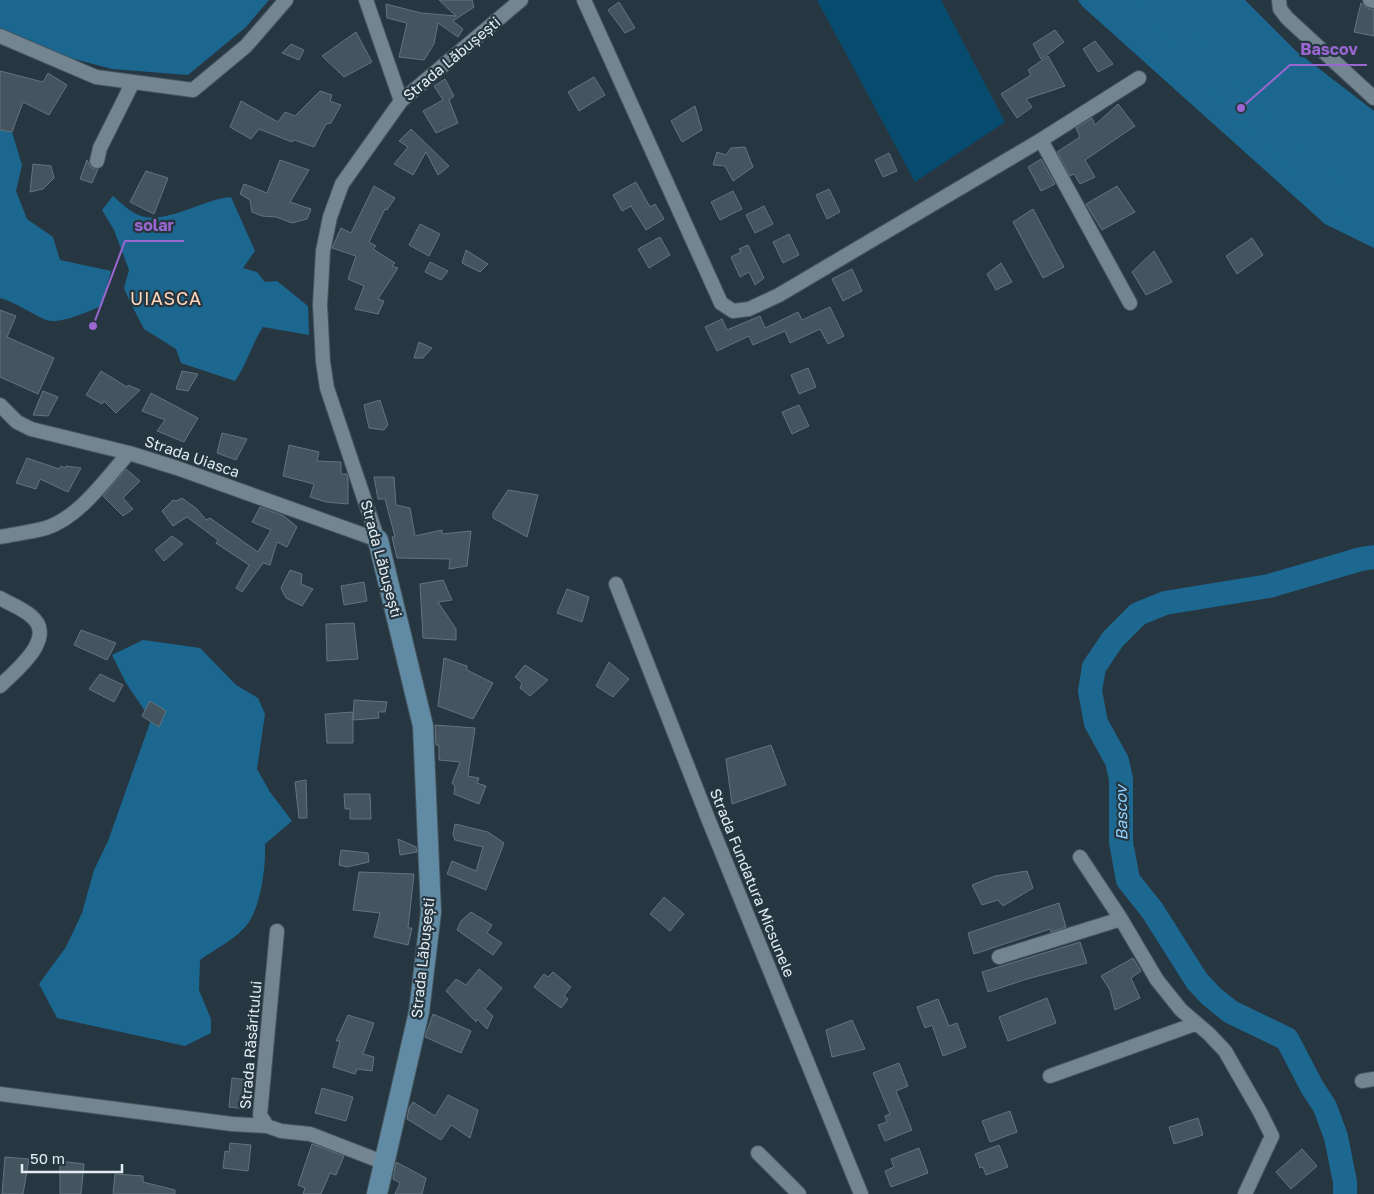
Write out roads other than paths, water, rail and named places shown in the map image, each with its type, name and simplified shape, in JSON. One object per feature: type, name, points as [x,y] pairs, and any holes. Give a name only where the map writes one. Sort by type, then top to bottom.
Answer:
[{"type":"street","points":[[0,36],[96,77],[193,90],[246,46],[286,0]]},
{"type":"street","points":[[366,0],[400,101]]},
{"type":"street","name":"Strada Lăbușești","points":[[378,1194],[419,1012],[431,912],[423,726],[378,540],[327,388],[323,362],[320,314],[322,269],[330,216],[342,184],[400,101],[521,0]]},
{"type":"street","points":[[584,0],[722,303],[733,311],[749,309],[779,295],[1041,140],[1139,78]]},
{"type":"street","points":[[1279,0],[1280,9],[1287,18],[1374,98]]},
{"type":"street","points":[[96,161],[100,148],[133,82]]},
{"type":"street","points":[[1041,140],[1130,303]]},
{"type":"street","name":"Strada Uiasca","points":[[0,405],[17,422],[31,429],[130,453],[177,468],[378,540]]},
{"type":"street","points":[[0,537],[47,527],[67,516],[85,501],[130,453]]},
{"type":"street","name":"Strada Fundatura Micsunele","points":[[616,584],[709,822],[861,1194]]},
{"type":"street","points":[[0,598],[30,614],[36,621],[39,631],[34,650],[0,686]]},
{"type":"street","points":[[1080,857],[1121,919],[1157,980],[1181,1010],[1195,1024],[1209,1034],[1225,1051],[1272,1136],[1245,1194]]},
{"type":"street","points":[[999,957],[1121,919]]},
{"type":"street","name":"Strada Răsăritului","points":[[277,931],[260,1115],[267,1126],[281,1131],[310,1134],[385,1163]]},
{"type":"street","points":[[1050,1076],[1195,1024]]},
{"type":"street","points":[[0,1094],[232,1124],[267,1126]]},
{"type":"street","points":[[758,1153],[799,1194]]},
{"type":"waterway","name":"Bascov","points":[[1150,0],[1241,108],[1321,181],[1360,213],[1374,220]]},
{"type":"waterway","name":"Bascov","points":[[1345,1194],[1345,1182],[1336,1137],[1325,1107],[1312,1087],[1287,1039],[1231,1012],[1211,996],[1197,981],[1152,910],[1128,880],[1121,842],[1121,779],[1117,761],[1096,723],[1090,691],[1094,667],[1113,639],[1138,614],[1165,603],[1269,586],[1361,559],[1374,557]]},
{"type":"place","name":"Bascov","points":[[1241,108]]},
{"type":"place","name":"solar","points":[[93,326]]},
{"type":"district","name":"UIASCA","points":[[166,299]]}]
